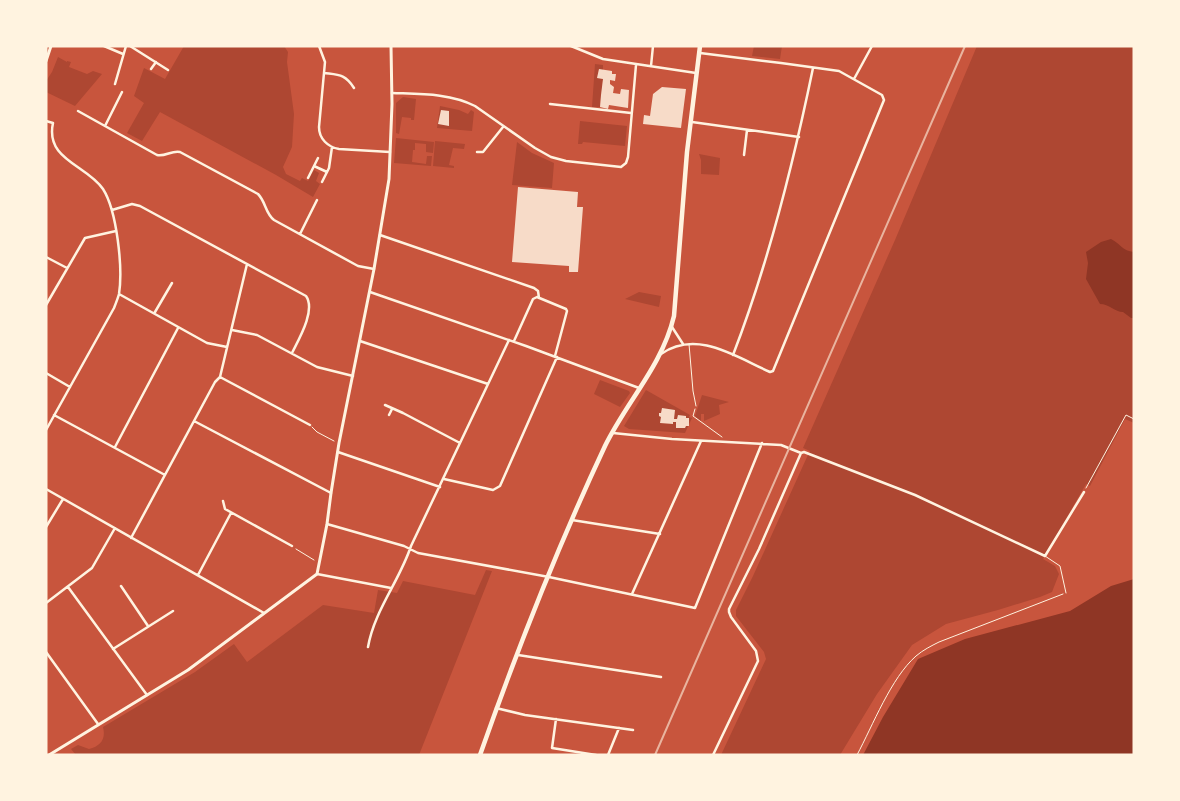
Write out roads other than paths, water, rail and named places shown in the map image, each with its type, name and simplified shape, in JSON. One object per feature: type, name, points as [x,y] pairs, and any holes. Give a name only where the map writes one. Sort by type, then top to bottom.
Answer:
[{"type":"main road","points":[[480,755],[496,708],[571,520],[612,433],[660,355],[672,325],[700,46]]},
{"type":"street","points":[[46,61],[51,46]]},
{"type":"street","points":[[104,46],[123,54]]},
{"type":"street","points":[[115,84],[126,46]]},
{"type":"street","points":[[130,46],[168,70]]},
{"type":"street","points":[[319,46],[324,57],[319,132],[323,140],[332,148],[390,152]]},
{"type":"street","points":[[49,755],[188,670],[317,574],[327,524],[339,444],[370,292],[389,179],[392,46]]},
{"type":"street","points":[[571,46],[595,57],[696,73]]},
{"type":"street","points":[[651,66],[653,46]]},
{"type":"street","points":[[854,79],[872,46]]},
{"type":"street","points":[[660,355],[671,348],[683,344],[711,346],[770,372],[773,371],[884,100],[882,95],[838,71],[699,53]]},
{"type":"street","points":[[151,69],[156,62]]},
{"type":"street","points":[[392,92],[449,97],[464,101],[475,106],[542,153],[551,157],[566,161],[621,167],[626,163],[628,157],[636,64]]},
{"type":"street","points":[[732,355],[776,228],[799,137],[813,68]]},
{"type":"street","points":[[324,73],[343,76],[349,80],[354,88]]},
{"type":"street","points":[[105,126],[122,92]]},
{"type":"street","points":[[550,104],[631,113]]},
{"type":"street","points":[[78,111],[160,156],[180,152],[258,194],[264,200],[267,213],[271,218],[358,266],[374,269]]},
{"type":"street","points":[[46,121],[53,123],[51,132],[53,143],[63,156],[93,178],[103,189],[112,210],[119,249],[119,294],[114,308],[46,430]]},
{"type":"street","points":[[691,122],[799,137]]},
{"type":"street","points":[[477,152],[483,152],[503,126]]},
{"type":"street","points":[[744,154],[747,130]]},
{"type":"street","points":[[322,182],[332,148]]},
{"type":"street","points":[[308,178],[318,158]]},
{"type":"street","points":[[314,166],[326,172]]},
{"type":"street","points":[[300,234],[317,200]]},
{"type":"street","points":[[112,210],[132,204],[140,206],[306,296],[309,300],[305,329],[292,353]]},
{"type":"street","points":[[46,305],[85,238],[116,231]]},
{"type":"street","points":[[380,234],[534,288],[538,291],[539,298]]},
{"type":"street","points":[[46,257],[67,268]]},
{"type":"street","points":[[131,538],[220,377],[247,264]]},
{"type":"street","points":[[155,313],[172,283]]},
{"type":"street","points":[[370,292],[509,340],[640,389]]},
{"type":"street","points":[[119,294],[207,343],[228,347]]},
{"type":"street","points":[[444,478],[493,490],[500,486],[556,357],[567,312],[562,307],[536,297],[514,342]]},
{"type":"street","points":[[672,325],[675,334],[683,344]]},
{"type":"street","points":[[115,447],[178,328]]},
{"type":"street","points":[[232,330],[257,335],[322,368],[353,376]]},
{"type":"street","points":[[368,647],[370,637],[392,588],[509,340]]},
{"type":"street","points":[[360,341],[488,384]]},
{"type":"street","points":[[46,373],[70,387]]},
{"type":"street","points":[[220,377],[310,425]]},
{"type":"street","points":[[385,405],[460,443]]},
{"type":"street","points":[[389,415],[392,409]]},
{"type":"street","points":[[54,415],[165,475]]},
{"type":"street","points":[[194,421],[331,493]]},
{"type":"street","points":[[612,433],[701,441],[780,445],[801,453],[804,452],[915,495],[1045,556],[1084,492]]},
{"type":"street","points":[[632,594],[701,441]]},
{"type":"street","points":[[327,524],[418,553],[548,577],[695,608],[762,443]]},
{"type":"street","points":[[338,452],[440,487]]},
{"type":"street","points":[[713,755],[758,661],[758,655],[731,617],[729,609],[759,549],[801,453]]},
{"type":"street","points":[[46,489],[265,614]]},
{"type":"street","points":[[46,528],[63,498]]},
{"type":"street","points":[[223,502],[225,509],[231,513],[292,546]]},
{"type":"street","points":[[198,575],[231,513]]},
{"type":"street","points":[[571,520],[660,534]]},
{"type":"street","points":[[46,603],[92,568],[115,528]]},
{"type":"street","points":[[317,574],[392,588]]},
{"type":"street","points":[[121,586],[148,626]]},
{"type":"street","points":[[68,587],[147,695]]},
{"type":"street","points":[[113,649],[173,611]]},
{"type":"street","points":[[46,652],[98,724]]},
{"type":"street","points":[[518,655],[661,677]]},
{"type":"street","points":[[496,708],[525,715],[633,730]]},
{"type":"street","points":[[556,719],[552,748],[596,755]]},
{"type":"street","points":[[608,755],[619,728]]},
{"type":"lane","points":[[689,344],[692,391],[696,406]]},
{"type":"lane","points":[[1045,556],[1060,566],[1066,593]]},
{"type":"railway","points":[[655,755],[965,46]]}]
